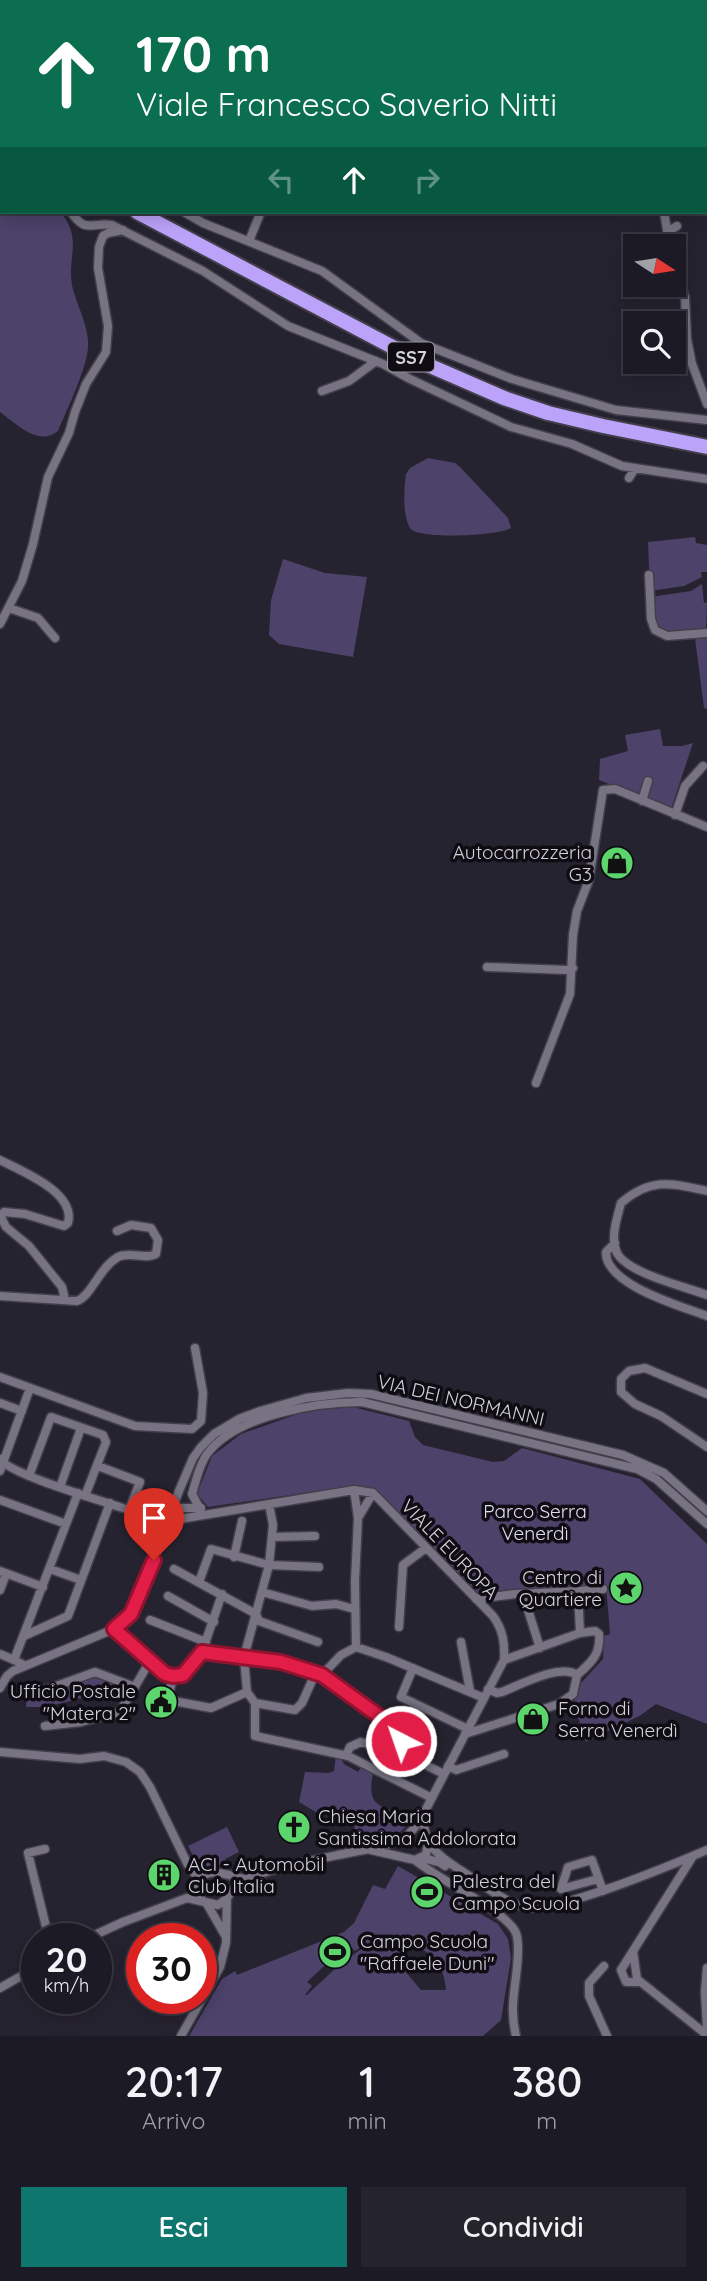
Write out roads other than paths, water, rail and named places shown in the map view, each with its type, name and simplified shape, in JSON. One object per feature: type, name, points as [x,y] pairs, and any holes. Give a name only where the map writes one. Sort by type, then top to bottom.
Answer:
[{"type":"highway","name":"SS7","points":[[140,214],[421,362],[504,398],[592,424],[707,447]]},
{"type":"street","points":[[72,214],[79,224],[87,227],[112,225],[203,271],[288,326],[376,362],[511,427],[572,444],[615,465],[707,479]]},
{"type":"street","points":[[188,214],[202,223],[322,271],[421,343],[512,379],[616,410],[707,421]]},
{"type":"street","points":[[249,241],[260,214]]},
{"type":"street","points":[[664,214],[667,232],[677,226]]},
{"type":"street","points":[[0,624],[33,555],[48,478],[69,433],[86,384],[106,352],[108,326],[98,268],[100,247],[103,236],[122,230]]},
{"type":"street","points":[[685,298],[687,339],[692,364],[707,404]]},
{"type":"street","points":[[279,332],[288,326]]},
{"type":"street","points":[[322,391],[349,381],[376,362]]},
{"type":"street","points":[[629,478],[635,468]]},
{"type":"street","points":[[649,575],[650,619],[655,630],[667,636],[707,633]]},
{"type":"street","points":[[9,608],[38,618],[55,638]]},
{"type":"street","points":[[675,816],[685,786],[703,766]]},
{"type":"street","points":[[642,801],[648,780]]},
{"type":"street","points":[[536,1083],[540,1063],[570,994],[573,935],[577,911],[589,880],[593,830],[603,790],[610,788],[618,794],[707,827]]},
{"type":"street","points":[[487,967],[573,968]]},
{"type":"street","points":[[0,1160],[40,1179],[61,1199],[69,1212],[68,1223],[64,1226],[14,1212],[4,1212],[1,1217],[6,1227],[29,1246],[57,1280],[64,1291],[62,1300]]},
{"type":"street","points":[[707,1191],[671,1183],[657,1183],[632,1194],[621,1203],[616,1221],[615,1243],[616,1252],[625,1262],[641,1271],[707,1295]]},
{"type":"street","points":[[0,1296],[77,1301],[85,1296],[100,1274],[121,1256],[156,1254],[158,1240],[151,1228],[131,1225],[117,1231]]},
{"type":"street","points":[[615,1243],[606,1252],[606,1259],[614,1272],[628,1284],[707,1316]]},
{"type":"street","points":[[0,1377],[142,1428],[192,1429],[201,1421],[203,1392],[195,1348]]},
{"type":"street","points":[[707,1394],[645,1368],[629,1371],[621,1378],[621,1392],[626,1398],[661,1416],[707,1447]]},
{"type":"street","points":[[30,1388],[1,1465],[129,1510],[140,1482],[98,1466]]},
{"type":"street","name":"VIA DEI NORMANNI","points":[[168,1524],[192,1458],[214,1434],[260,1410],[306,1398],[348,1393],[371,1394],[623,1455],[664,1473],[707,1511]]},
{"type":"street","name":"VIA DEI NORMANNI","points":[[199,1507],[192,1494],[205,1455],[217,1442],[257,1421],[298,1409],[362,1402],[637,1469],[656,1479],[707,1524]]},
{"type":"street","points":[[0,1403],[22,1411]]},
{"type":"street","points":[[14,1660],[66,1524],[98,1466],[106,1443],[103,1435],[51,1417],[29,1476]]},
{"type":"street","points":[[60,1487],[81,1428]]},
{"type":"street","points":[[354,1490],[358,1518],[354,1609],[356,1647]]},
{"type":"street","points":[[0,1688],[7,1676],[24,1665],[114,1629],[131,1614],[168,1524],[180,1519],[354,1490],[373,1493],[358,1518]]},
{"type":"street","name":"VIALE EUROPA","points":[[373,1493],[500,1625],[505,1643],[503,1660]]},
{"type":"street","points":[[0,1500],[66,1524]]},
{"type":"street","points":[[24,1636],[68,1616],[110,1503]]},
{"type":"street","points":[[269,1504],[272,1536],[269,1565],[244,1657],[247,1692],[255,1703],[255,1736],[346,1755],[432,1798]]},
{"type":"street","points":[[174,1508],[199,1507],[213,1513]]},
{"type":"street","points":[[234,1557],[242,1521]]},
{"type":"street","points":[[272,1536],[315,1536]]},
{"type":"street","points":[[399,1627],[404,1565],[426,1548]]},
{"type":"street","points":[[199,1582],[211,1549],[269,1565],[319,1567]]},
{"type":"street","points":[[50,1569],[81,1580]]},
{"type":"street","points":[[174,1569],[256,1614],[259,1621],[318,1642]]},
{"type":"street","points":[[0,1590],[3,1572],[43,1587]]},
{"type":"street","points":[[476,1599],[603,1588]]},
{"type":"street","points":[[578,1591],[580,1633]]},
{"type":"street","points":[[262,1592],[312,1606],[336,1605],[354,1609]]},
{"type":"street","points":[[114,1629],[165,1674],[183,1675],[202,1652],[215,1622],[222,1594]]},
{"type":"street","points":[[523,1594],[540,1648]]},
{"type":"street","points":[[167,1596],[215,1622]]},
{"type":"street","points":[[150,1619],[206,1642]]},
{"type":"street","points":[[112,1927],[187,1898],[218,1905],[246,1879],[287,1865],[402,1840],[411,1833],[424,1813],[467,1732],[503,1660],[580,1633],[595,1631],[599,1634],[600,1646],[590,1664],[577,1675],[573,1694],[559,1704],[467,1732],[401,1697],[413,1668]]},
{"type":"street","points":[[461,1642],[470,1691]]},
{"type":"street","points":[[255,1703],[295,1710],[302,1703],[318,1674],[341,1654],[356,1647],[470,1691],[502,1692],[558,1671],[569,1670],[577,1675]]},
{"type":"street","points":[[202,1652],[281,1662],[318,1674],[397,1729],[401,1754]]},
{"type":"street","points":[[0,1654],[24,1665]]},
{"type":"street","points":[[46,1726],[81,1723],[120,1712],[150,1661]]},
{"type":"street","points":[[30,1690],[48,1689],[95,1672],[135,1687]]},
{"type":"street","points":[[173,1676],[168,1700],[211,1708],[247,1692]]},
{"type":"street","points":[[346,1755],[350,1746],[361,1742],[446,1770],[456,1770],[504,1754]]},
{"type":"street","points":[[0,1752],[80,1759],[104,1756],[126,1762],[140,1772],[188,1865],[195,1874],[203,1876]]},
{"type":"street","points":[[419,1859],[428,1850],[424,1813]]},
{"type":"street","points":[[411,1833],[421,1834],[442,1859],[519,1906],[535,1908],[603,1891],[707,1850]]},
{"type":"street","points":[[402,1840],[401,1849],[405,1857]]},
{"type":"street","points":[[45,1849],[28,1853],[45,1923]]},
{"type":"street","points":[[367,1849],[439,1862],[501,1901],[528,1913],[594,1897],[603,1891]]},
{"type":"street","points":[[640,1982],[626,1982],[621,1970],[693,1856]]},
{"type":"street","points":[[419,1859],[427,1871],[505,1919],[516,1933],[518,1950],[512,1997],[512,2021],[516,2036]]},
{"type":"street","points":[[598,1879],[561,1889],[568,1867],[592,1860],[603,1891]]},
{"type":"street","points":[[226,1937],[197,1891],[199,1881],[211,1872],[246,1879]]},
{"type":"street","points":[[181,2036],[220,1967],[226,1937],[229,1894],[229,1881],[223,1874]]},
{"type":"street","points":[[633,1951],[637,1979],[707,2035]]},
{"type":"street","points":[[604,1966],[589,1983],[589,1996],[607,2036]]},
{"type":"street","points":[[707,1968],[707,2028]]},
{"type":"street","points":[[0,1988],[21,1976]]},
{"type":"place","name":"Autocarrozzeria G3","points":[[617,863]]},
{"type":"place","name":"Centro di Quartiere","points":[[626,1588]]},
{"type":"place","name":"Ufficio Postale \"Matera 2\"","points":[[161,1702]]},
{"type":"place","name":"Forno di Serra Venerdì","points":[[533,1719]]},
{"type":"place","name":"Chiesa Maria Santissima Addolorata","points":[[294,1827]]},
{"type":"place","name":"ACI - Automobil Club Italia","points":[[164,1875]]},
{"type":"place","name":"Palestra del Campo Scuola","points":[[427,1892]]},
{"type":"place","name":"Campo Scuola \"Raffaele Duni\"","points":[[335,1952]]},
{"type":"park label","name":"Parco Serra Venerdì","points":[[535,1522]]}]
